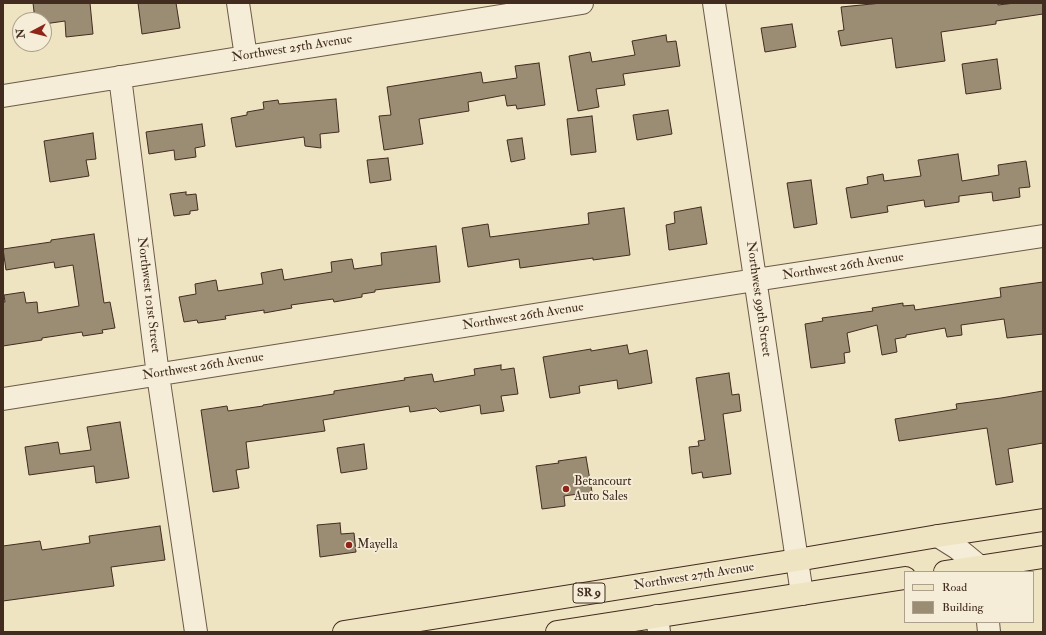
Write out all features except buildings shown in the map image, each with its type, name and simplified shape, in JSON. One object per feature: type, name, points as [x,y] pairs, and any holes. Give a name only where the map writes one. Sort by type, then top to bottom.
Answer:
[{"type":"main road","name":"Northwest 27th Avenue","points":[[358,631],[1043,520]]},
{"type":"main road","points":[[957,571],[980,569],[1043,557]]},
{"type":"main road","points":[[557,632],[658,624],[802,594],[904,578]]},
{"type":"street","points":[[238,3],[246,57]]},
{"type":"street","name":"Northwest 25th Avenue","points":[[3,96],[246,57],[476,11],[582,3]]},
{"type":"street","name":"Northwest 99th Street","points":[[714,3],[802,594]]},
{"type":"street","name":"Northwest 101st Street","points":[[120,77],[158,375],[196,632]]},
{"type":"street","name":"Northwest 26th Avenue","points":[[3,399],[1043,236]]},
{"type":"street","points":[[938,536],[957,548],[980,569]]},
{"type":"place","name":"Betancourt Auto Sales","points":[[566,489]]},
{"type":"place","name":"Mayella","points":[[349,545]]}]
